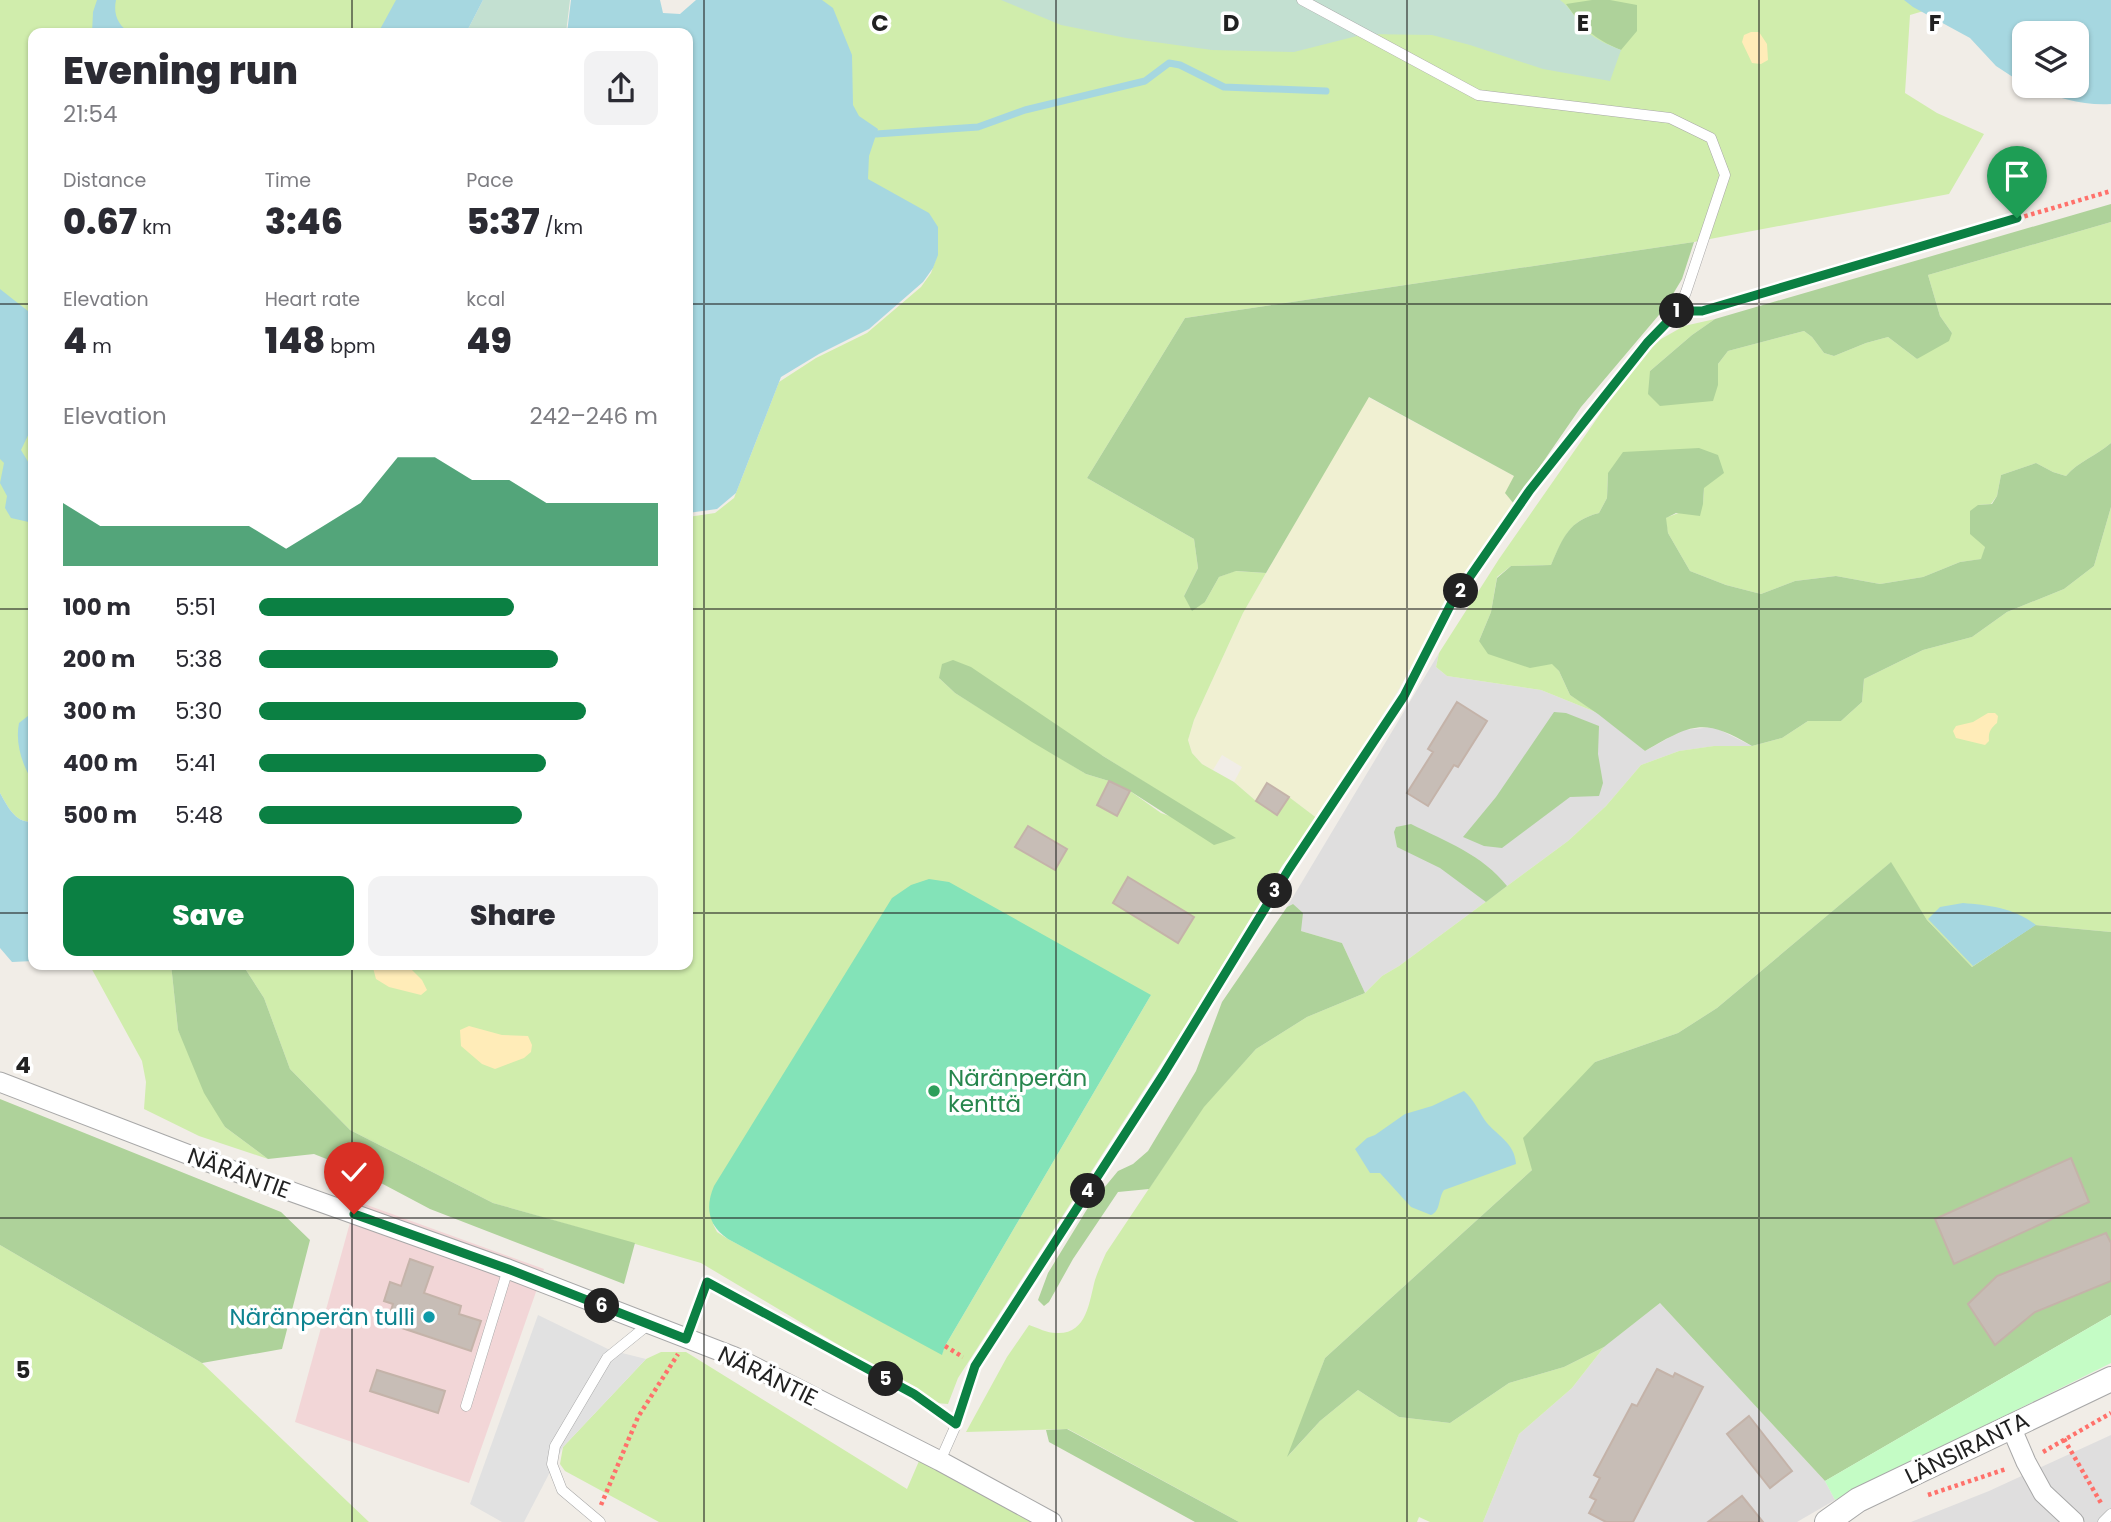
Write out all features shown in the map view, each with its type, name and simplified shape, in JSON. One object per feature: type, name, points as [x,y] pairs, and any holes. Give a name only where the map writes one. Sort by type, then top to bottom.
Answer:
[{"type":"street","name":"NÄRÄNTIE","points":[[0,1082],[200,1159],[508,1269],[736,1357],[940,1461],[1052,1522]]},
{"type":"street","name":"LÄNSIRANTA","points":[[1827,1522],[1858,1500],[2111,1378]]},
{"type":"street","points":[[2011,1427],[2043,1493],[2074,1522]]},
{"type":"lane","points":[[940,1461],[956,1424],[975,1366],[1163,1075],[1289,869],[1404,696],[1451,604],[1530,490],[1647,343],[1678,311],[1726,175],[1711,138],[1670,118],[1478,95],[1302,0]]},
{"type":"lane","points":[[466,1406],[508,1269]]},
{"type":"lane","points":[[597,1520],[562,1490],[552,1464],[555,1446],[607,1358],[650,1324]]},
{"type":"path","points":[[1678,311],[1702,311],[2111,191]]},
{"type":"path","points":[[597,1520],[639,1417],[686,1339],[707,1282],[914,1394],[956,1424]]},
{"type":"path","points":[[1924,1497],[2026,1462],[2111,1413]]},
{"type":"path","points":[[2064,1439],[2108,1517]]},
{"type":"shaded area","points":[[1439,653],[1436,667],[1447,676],[1541,690],[1598,713],[1645,751],[1683,730],[1714,727],[1752,746],[1715,746],[1679,751],[1641,765],[1606,806],[1568,841],[1382,976],[1365,993],[1342,943],[1301,931],[1293,904],[1287,907]]},
{"type":"shaded area","points":[[356,1201],[544,1269],[469,1483],[295,1422]]},
{"type":"shaded area","points":[[1660,1303],[1825,1481],[1835,1500],[1797,1522],[1483,1522],[1519,1434],[1572,1388],[1604,1347]]},
{"type":"shaded area","points":[[538,1315],[610,1350],[646,1359],[563,1447],[524,1522],[502,1522],[470,1504]]},
{"type":"shaded area","points":[[2111,1435],[2111,1522],[1911,1522],[1989,1491]]},
{"type":"green space","points":[[0,0],[397,0],[382,28],[28,28],[28,822],[21,820],[9,809],[0,793]]},
{"type":"green space","points":[[483,0],[570,0],[567,28],[469,28]]},
{"type":"green space","points":[[813,0],[1961,0],[1910,15],[1905,93],[1937,113],[1984,134],[1949,194],[1694,242],[1185,318],[1087,478],[1194,539],[1198,568],[1184,596],[1205,602],[1219,577],[1235,571],[1266,573],[1243,613],[1194,720],[1188,740],[1192,753],[1202,764],[1234,782],[1277,815],[1289,797],[1318,819],[1282,866],[1189,1020],[958,1378],[948,1404],[936,1403],[701,1263],[493,1203],[350,1130],[290,1069],[264,998],[246,970],[693,970],[693,516],[715,513],[734,498],[779,382],[816,358],[867,333],[921,287],[931,273],[936,259],[865,183],[857,120]],"holes":[[[939,678],[1103,756],[1235,839],[1161,813],[1130,791],[1086,774],[955,693]],[[1151,995],[942,1354],[728,1239],[717,1232],[713,1224]]]},
{"type":"green space","points":[[1001,0],[1560,0],[1586,31],[1600,41],[1621,50],[1610,81],[1543,69],[1432,35],[1365,34],[1294,52],[1212,50],[1126,38],[1061,25]]},
{"type":"green space","points":[[1592,0],[1637,5],[1637,31],[1621,50],[1603,42],[1590,32],[1566,4]]},
{"type":"green space","points":[[2111,204],[2111,222],[1928,275],[1940,316],[1952,333],[1949,341],[1917,359],[1888,337],[1834,356],[1824,353],[1804,331],[1728,351],[1718,364],[1718,385],[1713,401],[1660,406],[1648,394],[1650,371],[1715,319]]},
{"type":"green space","points":[[2111,222],[2111,443],[2076,466],[2066,476],[2036,463],[2001,475],[1997,496],[1991,504],[1978,505],[1985,547],[1982,559],[1960,562],[1923,577],[1880,584],[1836,576],[1795,581],[1761,594],[1726,585],[1690,571],[1668,533],[1665,518],[1703,504],[1704,488],[1608,473],[1607,498],[1599,513],[1573,526],[1563,539],[1551,565],[1511,566],[1497,577],[1491,612],[1479,641],[1552,663],[1559,671],[1570,695],[1598,713],[1541,690],[1447,676],[1436,667],[1439,653],[1499,559],[1621,384],[1646,352],[1661,339],[1684,326],[1715,319],[1650,371],[1718,385],[1718,364],[1728,351],[1804,331],[1824,353],[1834,356],[1888,337],[1917,359],[1952,333],[1940,316],[1928,275]]},
{"type":"green space","points":[[1694,242],[1682,279],[1664,309],[1581,407],[1514,504],[1505,493],[1514,476],[1369,397],[1266,573],[1236,571],[1219,577],[1205,602],[1192,611],[1184,596],[1198,568],[1194,539],[1087,478],[1185,318]]},
{"type":"green space","points":[[1368,397],[1514,476],[1506,493],[1514,504],[1318,819],[1289,797],[1256,801],[1234,782],[1242,767],[1222,755],[1213,770],[1202,764],[1192,753],[1188,740],[1194,720],[1243,613]]},
{"type":"green space","points":[[2111,443],[2111,507],[2094,566],[2064,589],[2007,612],[1972,637],[1923,650],[1864,679],[1862,702],[1841,721],[1808,721],[1782,738],[1752,746],[1721,731],[1698,728],[1675,735],[1645,751],[1570,695],[1559,671],[1552,664],[1530,668],[1488,654],[1479,641],[1491,612],[1497,578],[1511,566],[1551,565],[1563,539],[1573,526],[1599,513],[1607,498],[1608,473],[1623,452],[1699,448],[1718,455],[1724,473],[1704,488],[1700,516],[1676,513],[1666,518],[1668,533],[1690,571],[1726,585],[1761,594],[1795,581],[1836,576],[1880,584],[1923,577],[1960,562],[1981,559],[1985,547],[1970,534],[1970,511],[1978,505],[1992,504],[1997,496],[2001,475],[2036,463],[2066,476],[2076,466]]},
{"type":"green space","points":[[2111,507],[2111,932],[2035,925],[1972,967],[1927,920],[1890,863],[1717,1008],[1678,1033],[1595,1062],[1532,1170],[1325,1358],[1289,1455],[1320,1421],[1358,1390],[1399,1417],[1450,1423],[1509,1383],[1564,1367],[1604,1347],[1572,1388],[1519,1434],[1483,1522],[1430,1522],[1419,1517],[1417,1522],[1239,1522],[1068,1429],[966,1432],[1007,1357],[1029,1325],[1056,1333],[1074,1329],[1080,1323],[1085,1316],[1106,1253],[1204,1106],[1256,1049],[1307,1017],[1365,993],[1382,976],[1568,841],[1606,806],[1641,765],[1679,751],[1714,746],[1752,746],[1782,738],[1808,721],[1841,721],[1862,702],[1864,679],[1923,650],[1972,637],[2007,612],[2064,589],[2094,566]]},
{"type":"green space","points":[[953,660],[971,667],[1103,756],[1236,838],[1214,845],[1130,791],[1086,774],[1032,742],[955,693],[939,678],[942,664]]},
{"type":"green space","points":[[1554,712],[1566,713],[1599,726],[1598,754],[1603,783],[1599,796],[1570,797],[1502,848],[1484,846],[1463,837],[1496,797]]},
{"type":"green space","points":[[1411,824],[1475,857],[1507,886],[1486,902],[1440,868],[1397,847],[1394,832],[1396,827]]},
{"type":"green space","points":[[1891,862],[1927,920],[1972,967],[2035,925],[2111,932],[2111,1315],[1825,1481],[1660,1303],[1604,1347],[1564,1367],[1509,1383],[1450,1423],[1399,1417],[1358,1390],[1320,1421],[1287,1457],[1325,1358],[1532,1170],[1523,1138],[1595,1062],[1678,1033],[1717,1008]]},
{"type":"green space","name":"Näränperän kenttä","points":[[929,879],[949,882],[1151,995],[942,1355],[728,1239],[712,1222],[709,1209],[714,1186],[892,898],[911,885]]},
{"type":"green space","points":[[1293,904],[1303,913],[1301,931],[1342,943],[1365,993],[1307,1017],[1256,1049],[1204,1107],[1149,1189],[1118,1192],[1044,1306],[1038,1300],[1048,1273],[1089,1206],[1118,1171],[1133,1164],[1148,1151],[1196,1071],[1222,1002],[1287,907]]},
{"type":"green space","points":[[92,970],[172,970],[178,1030],[225,1127],[268,1159],[199,1136],[144,1109],[146,1082],[142,1061]]},
{"type":"green space","points":[[172,970],[246,970],[264,998],[290,1069],[350,1130],[493,1203],[635,1243],[624,1284],[430,1209],[364,1174],[314,1154],[268,1159],[225,1127],[204,1093],[178,1030]]},
{"type":"green space","points":[[0,1099],[281,1212],[310,1240],[282,1349],[202,1363],[0,1245]]},
{"type":"green space","points":[[0,1245],[202,1363],[369,1522],[0,1522]]},
{"type":"green space","points":[[2111,1315],[2111,1363],[1835,1500],[1825,1481]]},
{"type":"green space","points":[[661,1352],[686,1352],[907,1489],[925,1447],[1053,1522],[659,1522],[565,1471],[560,1464],[563,1447],[646,1359]]},
{"type":"green space","points":[[1067,1429],[1239,1522],[1195,1522],[1049,1442],[1046,1430]]},
{"type":"sand","points":[[1759,32],[1767,44],[1768,60],[1761,64],[1752,63],[1742,42],[1744,35]]},
{"type":"sand","points":[[1988,713],[1998,716],[1985,745],[1956,738],[1953,731],[1956,726],[1973,722]]},
{"type":"sand","points":[[374,970],[412,970],[427,990],[421,995],[389,987],[376,979]]},
{"type":"sand","points":[[469,1026],[502,1035],[528,1036],[532,1045],[531,1052],[524,1058],[495,1069],[482,1064],[461,1046],[460,1030]]},
{"type":"water","points":[[97,0],[116,0],[115,10],[124,28],[92,28]]},
{"type":"water","points":[[396,0],[483,0],[469,28],[381,28]]},
{"type":"water","points":[[571,0],[660,0],[663,13],[680,14],[696,0],[822,0],[833,8],[852,55],[853,105],[859,116],[878,129],[869,156],[868,179],[929,213],[938,227],[938,255],[923,282],[869,329],[781,377],[736,493],[717,509],[693,512],[693,28],[568,28]]},
{"type":"water","points":[[1904,0],[2111,0],[2111,104],[2061,98],[2089,98],[2089,21],[2012,21],[2012,76],[1996,66],[1970,38]]},
{"type":"water","points":[[0,289],[28,311],[28,435],[21,450],[28,462],[28,522],[11,518],[5,508],[7,496],[0,483],[4,463],[0,459]]},
{"type":"water","points":[[28,716],[28,772],[19,746],[19,723]]},
{"type":"water","points":[[0,793],[9,809],[21,820],[28,822],[28,961],[12,962],[0,948]]},
{"type":"water","points":[[1963,903],[2010,911],[2036,925],[1973,966],[1928,919],[1940,907]]},
{"type":"water","points":[[1464,1091],[1488,1125],[1508,1144],[1516,1164],[1444,1190],[1436,1211],[1431,1215],[1411,1207],[1380,1173],[1370,1173],[1355,1149],[1367,1138],[1405,1114],[1432,1106]]},
{"type":"building","points":[[1457,702],[1487,721],[1458,767],[1454,765],[1428,806],[1407,793],[1433,752],[1428,749]]},
{"type":"building","points":[[1109,781],[1130,791],[1117,816],[1097,805]]},
{"type":"building","points":[[1267,783],[1289,797],[1277,815],[1256,801]]},
{"type":"building","points":[[1028,826],[1067,849],[1055,870],[1015,847]]},
{"type":"building","points":[[1128,877],[1194,917],[1178,943],[1113,903]]},
{"type":"building","points":[[2071,1158],[2089,1202],[1954,1264],[1935,1219]]},
{"type":"building","points":[[2106,1233],[2111,1243],[2111,1281],[2035,1312],[1995,1345],[1968,1304],[1997,1276]]},
{"type":"building","name":"Näränperän tulli","points":[[410,1259],[433,1267],[424,1293],[461,1306],[459,1314],[481,1321],[471,1351],[387,1323],[393,1304],[384,1301],[390,1282],[401,1286]]},
{"type":"building","points":[[1657,1369],[1673,1377],[1675,1373],[1703,1387],[1633,1522],[1606,1522],[1589,1513],[1596,1500],[1590,1497],[1600,1478],[1594,1475],[1632,1404],[1637,1406]]},
{"type":"building","points":[[377,1370],[445,1391],[438,1413],[370,1391]]},
{"type":"building","points":[[1749,1416],[1792,1471],[1770,1488],[1727,1434]]},
{"type":"building","points":[[1742,1496],[1763,1522],[1708,1522]]},
{"type":"waterway","points":[[876,134],[978,127],[1025,110],[1145,81],[1169,63],[1180,65],[1224,87],[1326,91]]},
{"type":"place","name":"Näränperän kenttä","points":[[934,1091]]},
{"type":"place","name":"Näränperän tulli","points":[[429,1317]]},
{"type":"route","points":[[354,1214],[508,1269],[686,1339],[707,1282],[914,1394],[956,1424],[975,1366],[1163,1075],[1289,869],[1404,696],[1451,604],[1530,490],[1647,343],[1678,311],[1702,311],[2017,218]]}]
